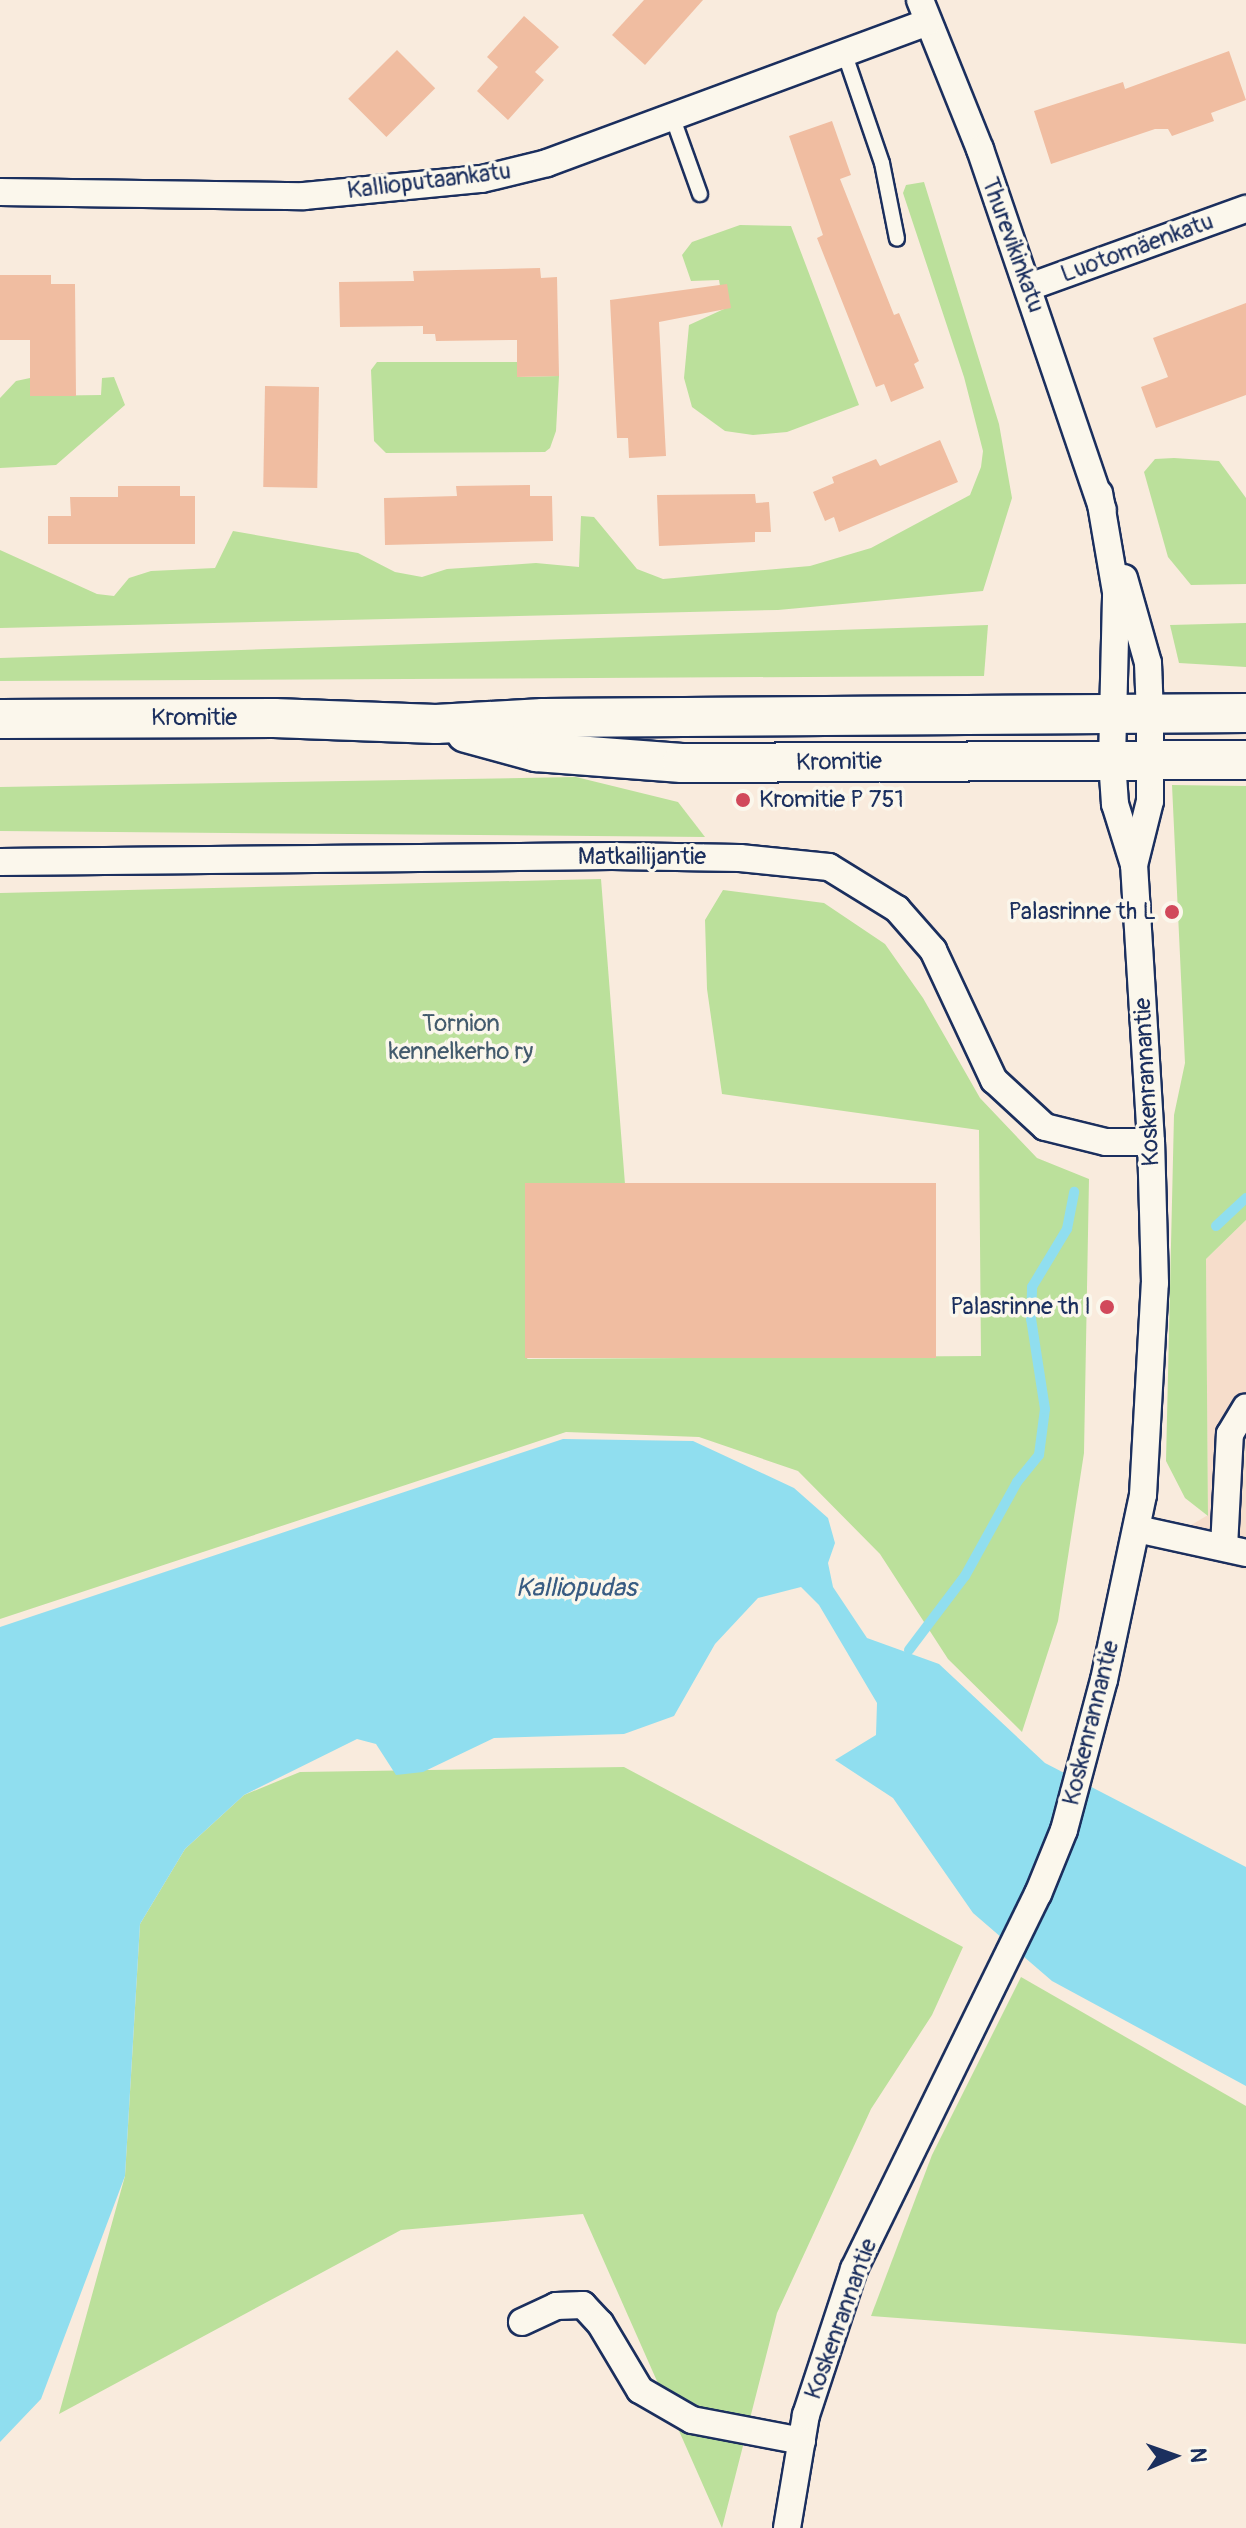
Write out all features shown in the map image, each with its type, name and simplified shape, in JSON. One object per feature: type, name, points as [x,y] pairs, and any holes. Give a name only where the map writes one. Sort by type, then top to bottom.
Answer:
[{"type":"main road","name":"Kromitie","points":[[0,719],[274,718],[436,724],[543,718],[1246,713]]},
{"type":"main road","name":"Kromitie","points":[[436,724],[536,752],[682,763],[1246,760]]},
{"type":"street","name":"Kallioputaankatu","points":[[0,192],[304,196],[482,179],[547,163],[844,52],[924,11]]},
{"type":"street","name":"Thurevikinkatu","points":[[924,11],[1029,287],[1099,493],[1148,663],[1150,714]]},
{"type":"street","name":"Luotomäenkatu","points":[[1029,287],[1246,209]]},
{"type":"street","name":"Thurevikinkatu","points":[[1099,493],[1116,592],[1112,714]]},
{"type":"street","name":"Koskenrannantie","points":[[787,2528],[802,2441],[854,2269],[972,2029],[1064,1830],[1104,1680],[1137,1529],[1151,1418],[1155,1283],[1151,1142],[1134,865],[1115,804],[1112,714]]},
{"type":"street","name":"Koskenrannantie","points":[[1134,865],[1150,801],[1150,714]]},
{"type":"street","name":"Matkailijantie","points":[[0,862],[612,856],[740,858],[829,867],[897,909],[933,950],[994,1080],[1045,1127],[1106,1142],[1151,1142]]},
{"type":"street","points":[[1137,1529],[1235,1550],[1230,1434],[1246,1407]]},
{"type":"street","points":[[522,2322],[556,2306],[583,2305],[600,2323],[640,2390],[692,2420],[802,2441]]},
{"type":"lane","points":[[844,52],[882,163],[897,239]]},
{"type":"lane","points":[[672,116],[700,194]]},
{"type":"shaded area","points":[[1246,1220],[1246,1570],[1156,1546],[1208,1515],[1206,1259]]},
{"type":"green space","points":[[924,182],[999,424],[1012,498],[983,591],[778,610],[0,628],[0,550],[97,594],[114,596],[129,578],[151,571],[215,568],[233,531],[358,553],[395,572],[422,577],[447,569],[536,563],[579,567],[581,516],[594,517],[637,569],[663,579],[810,566],[871,548],[970,495],[981,467],[983,451],[964,377],[903,193],[906,185]]},
{"type":"green space","points":[[740,225],[791,226],[859,405],[787,432],[753,435],[725,431],[692,407],[684,378],[689,325],[724,309],[719,280],[691,281],[682,255],[692,242]]},
{"type":"green space","points":[[377,362],[517,362],[518,377],[559,376],[556,431],[550,448],[545,452],[386,453],[374,441],[371,370]]},
{"type":"green space","points":[[114,377],[125,405],[56,465],[0,468],[0,398],[16,381],[30,378],[31,396],[101,395],[102,378]]},
{"type":"green space","points":[[1155,459],[1219,461],[1246,498],[1246,584],[1191,585],[1168,557],[1144,472]]},
{"type":"green space","points":[[1246,623],[1246,667],[1179,663],[1170,625]]},
{"type":"green space","points":[[988,625],[984,676],[0,681],[0,658]]},
{"type":"green space","points":[[576,777],[678,802],[705,837],[0,831],[0,787]]},
{"type":"green space","points":[[1172,785],[1246,786],[1246,1220],[1206,1259],[1208,1516],[1185,1498],[1166,1461],[1174,1115],[1185,1063]]},
{"type":"green space","name":"Tornion kennelkerho ry","points":[[601,879],[625,1184],[527,1359],[981,1356],[979,1130],[722,1094],[707,989],[705,920],[723,890],[824,903],[885,944],[923,998],[980,1098],[1037,1158],[1089,1179],[1084,1453],[1058,1621],[1022,1732],[948,1659],[880,1554],[798,1471],[699,1437],[566,1432],[0,1619],[0,893]]},
{"type":"green space","points":[[624,1767],[963,1947],[932,2015],[871,2109],[777,2313],[722,2528],[583,2214],[401,2230],[59,2414],[125,2176],[140,1924],[185,1849],[244,1795],[300,1772]]},
{"type":"green space","points":[[1021,1977],[1246,2106],[1246,2344],[871,2316],[932,2155]]},
{"type":"water","name":"Kalliopudas","points":[[563,1439],[693,1441],[794,1488],[828,1518],[835,1543],[828,1563],[833,1587],[867,1638],[939,1664],[1045,1763],[1246,1867],[1246,2086],[1052,1981],[973,1913],[893,1798],[835,1760],[876,1735],[877,1703],[819,1605],[801,1587],[758,1598],[715,1644],[674,1716],[624,1734],[494,1738],[423,1772],[396,1775],[376,1744],[357,1739],[244,1795],[185,1849],[140,1924],[125,2176],[41,2399],[0,2442],[0,1627]]},
{"type":"building","points":[[644,0],[703,0],[645,65],[612,35]]},
{"type":"building","points":[[524,16],[559,47],[535,72],[544,80],[508,120],[477,91],[498,67],[487,57]]},
{"type":"building","points":[[397,50],[435,88],[386,137],[348,99]]},
{"type":"building","points":[[1229,51],[1246,100],[1211,113],[1214,121],[1172,136],[1168,129],[1155,129],[1051,164],[1034,111],[1123,82],[1125,89]]},
{"type":"building","points":[[832,121],[851,175],[840,179],[894,315],[899,313],[919,361],[914,364],[924,388],[891,402],[884,384],[876,387],[817,238],[823,235],[789,136]]},
{"type":"building","points":[[540,268],[541,278],[557,277],[559,376],[517,377],[517,340],[436,341],[435,334],[423,334],[423,326],[340,327],[339,282],[414,281],[413,271]]},
{"type":"building","points":[[0,275],[51,275],[51,284],[75,284],[76,396],[30,396],[30,340],[0,340]]},
{"type":"building","points":[[727,284],[731,308],[659,322],[666,456],[629,458],[628,438],[617,438],[610,300]]},
{"type":"building","points":[[1246,303],[1246,395],[1156,428],[1141,387],[1168,377],[1153,338]]},
{"type":"building","points":[[265,386],[319,387],[317,488],[263,487]]},
{"type":"building","points":[[940,440],[958,482],[839,532],[834,517],[825,521],[813,492],[834,483],[832,477],[876,459],[880,466]]},
{"type":"building","points":[[530,485],[530,496],[552,496],[553,541],[385,545],[384,498],[457,496],[456,486]]},
{"type":"building","points":[[118,486],[180,486],[180,496],[195,496],[195,544],[48,544],[48,516],[71,516],[70,497],[118,497]]},
{"type":"building","points":[[755,494],[756,503],[769,502],[771,532],[755,532],[755,542],[659,546],[657,495]]},
{"type":"building","points":[[525,1183],[936,1183],[936,1358],[525,1358]]},
{"type":"waterway","points":[[909,1650],[965,1576],[1017,1482],[1039,1455],[1045,1409],[1031,1319],[1032,1287],[1067,1229],[1074,1192]]},
{"type":"waterway","points":[[1216,1226],[1246,1198]]},
{"type":"place","name":"Kromitie P 751","points":[[743,800]]},
{"type":"place","name":"Palasrinne th L","points":[[1172,912]]},
{"type":"place","name":"Palasrinne th I","points":[[1107,1307]]}]
